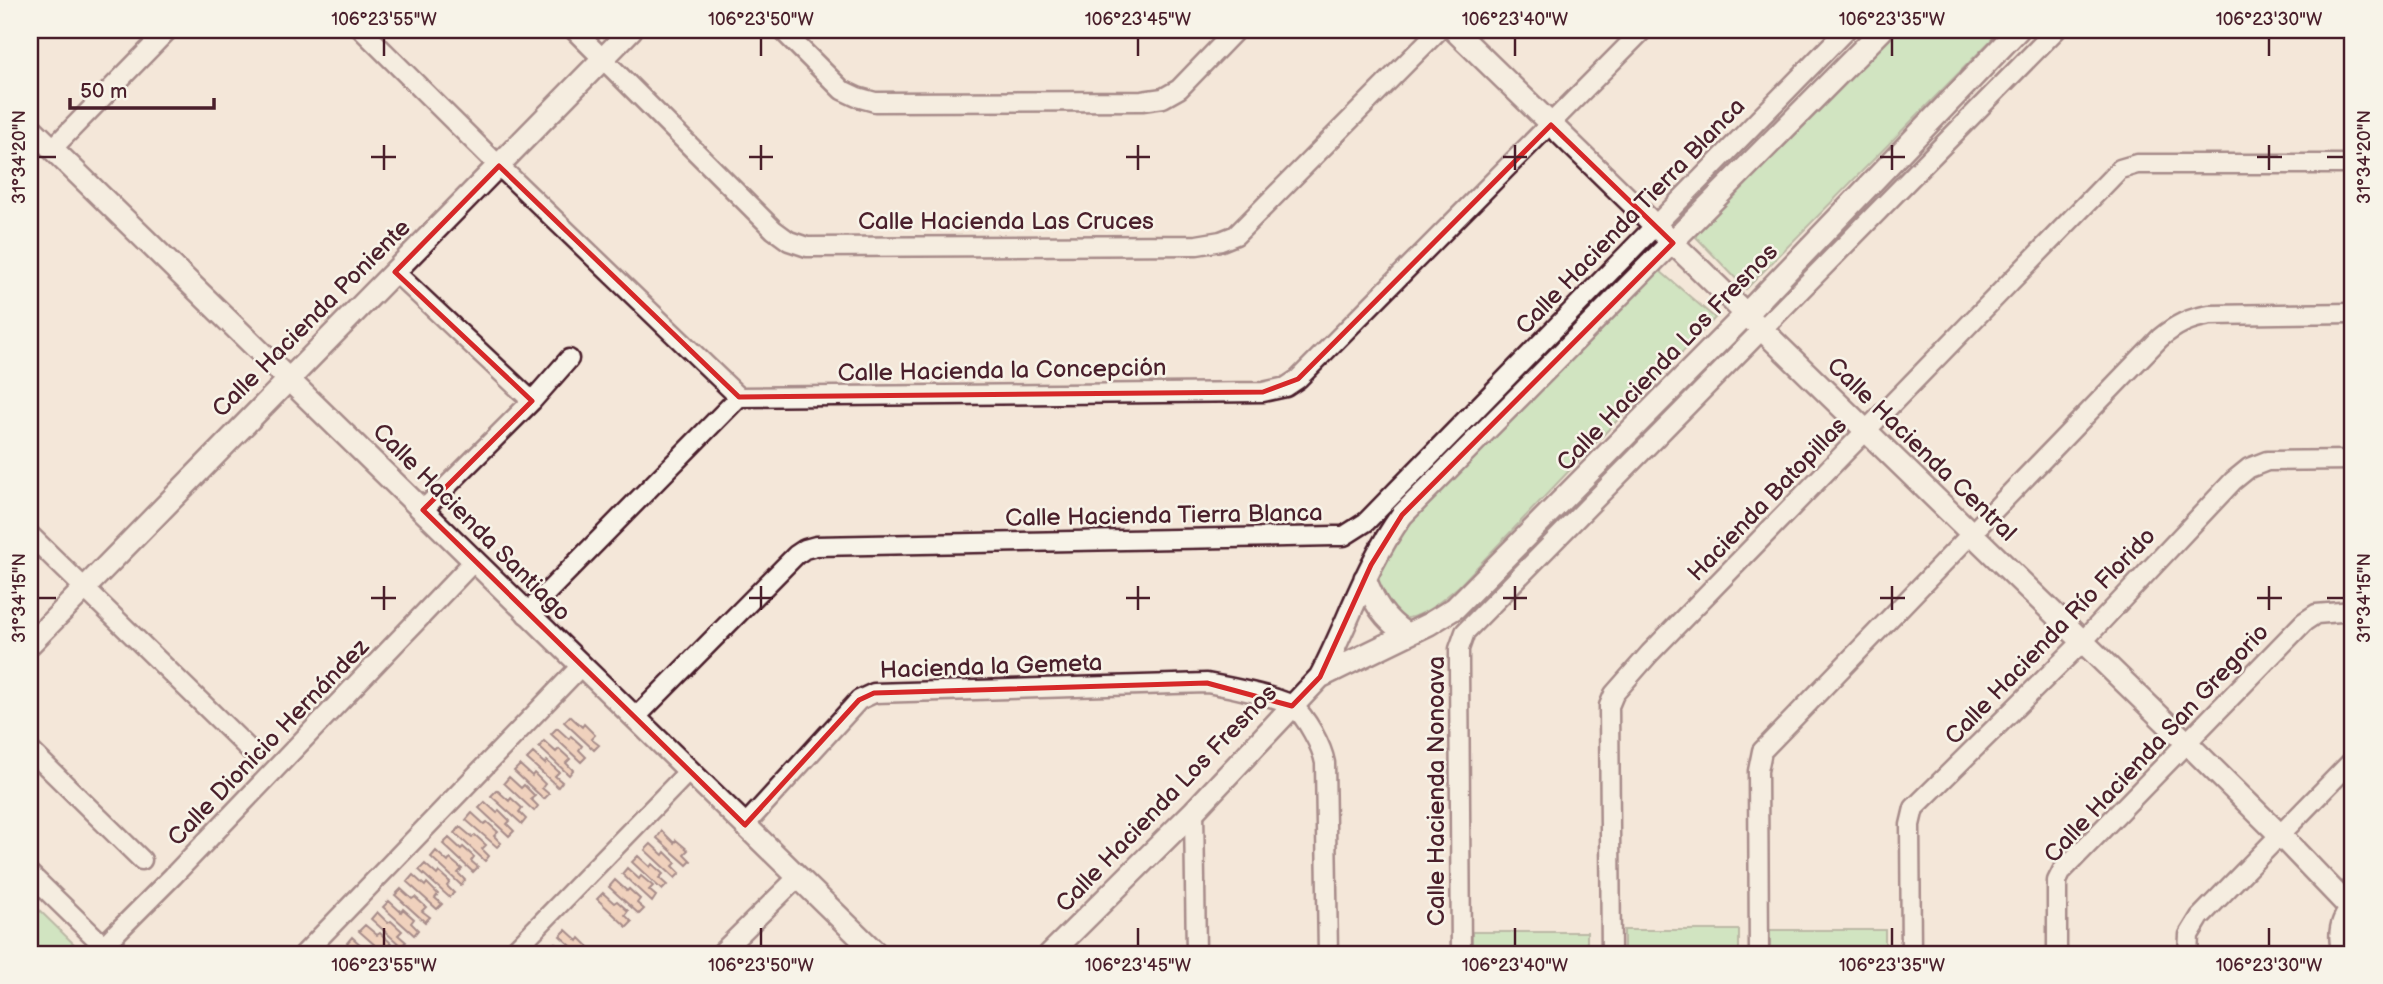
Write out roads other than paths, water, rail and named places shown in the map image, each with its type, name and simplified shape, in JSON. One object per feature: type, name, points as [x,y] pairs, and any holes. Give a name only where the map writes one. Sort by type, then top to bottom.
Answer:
[{"type":"street","points":[[52,149],[168,30]]},
{"type":"street","points":[[362,30],[739,397],[526,614]]},
{"type":"street","name":"Calle Hacienda Las Cruces","points":[[574,30],[774,230],[789,241],[807,247],[1197,245],[1221,242],[1236,235],[1439,30]]},
{"type":"street","name":"Calle Hacienda Poniente","points":[[30,644],[631,30]]},
{"type":"street","points":[[782,30],[842,90],[875,102],[1142,101],[1163,98],[1179,89],[1236,30]]},
{"type":"street","name":"Calle Hacienda Central","points":[[1454,30],[1762,331],[1868,430],[2352,908]]},
{"type":"street","name":"Calle Hacienda la Concepción","points":[[739,397],[1263,391],[1286,387],[1298,379],[1643,30]]},
{"type":"street","name":"Calle Hacienda Tierra Blanca","points":[[635,718],[805,549],[830,546],[1344,536],[1366,522],[1846,30]]},
{"type":"street","name":"Calle Hacienda Los Fresnos","points":[[1050,954],[1194,810],[1320,677],[1336,647],[1364,578],[1382,543],[1402,515],[1882,30]]},
{"type":"street","name":"Calle Hacienda Los Fresnos","points":[[1320,677],[1455,608],[1746,314],[2018,30]]},
{"type":"street","name":"Calle Hacienda Nonoava","points":[[1461,954],[1459,649],[1465,632],[2056,30]]},
{"type":"street","name":"Calle Hacienda Santiago","points":[[30,127],[877,954]]},
{"type":"street","name":"Hacienda Batopillas","points":[[1611,954],[1609,706],[1614,694],[1660,643],[2120,169],[2137,164],[2353,164]]},
{"type":"street","points":[[395,272],[532,401]]},
{"type":"street","points":[[1759,954],[1760,756],[2160,338],[2176,325],[2210,315],[2353,313]]},
{"type":"street","points":[[423,509],[532,401],[569,359]]},
{"type":"street","name":"Calle Hacienda Río Florido","points":[[1911,954],[1910,825],[1914,808],[2082,642],[2233,481],[2249,468],[2267,461],[2353,460]]},
{"type":"street","points":[[30,535],[250,750]]},
{"type":"street","name":"Calle Dionicio Hernández","points":[[103,951],[474,561]]},
{"type":"street","points":[[1364,578],[1371,597],[1383,616],[1406,634]]},
{"type":"street","name":"Calle Hacienda San Gregorio","points":[[2057,954],[2057,881],[2062,871],[2185,741],[2304,622],[2316,614],[2353,611]]},
{"type":"street","points":[[304,954],[581,666]]},
{"type":"street","name":"Hacienda la Gemeta","points":[[745,825],[859,700],[874,693],[1207,683],[1234,687],[1292,706]]},
{"type":"street","points":[[1292,706],[1317,738],[1325,763],[1328,954]]},
{"type":"street","points":[[30,750],[142,860]]},
{"type":"street","points":[[2188,954],[2189,935],[2200,917],[2353,760]]},
{"type":"street","points":[[511,954],[689,771]]},
{"type":"street","points":[[1194,810],[1196,954]]},
{"type":"street","points":[[30,874],[103,951]]},
{"type":"street","points":[[720,954],[797,877]]},
{"type":"street","points":[[2344,954],[2340,944],[2340,932],[2343,920],[2352,908]]}]
